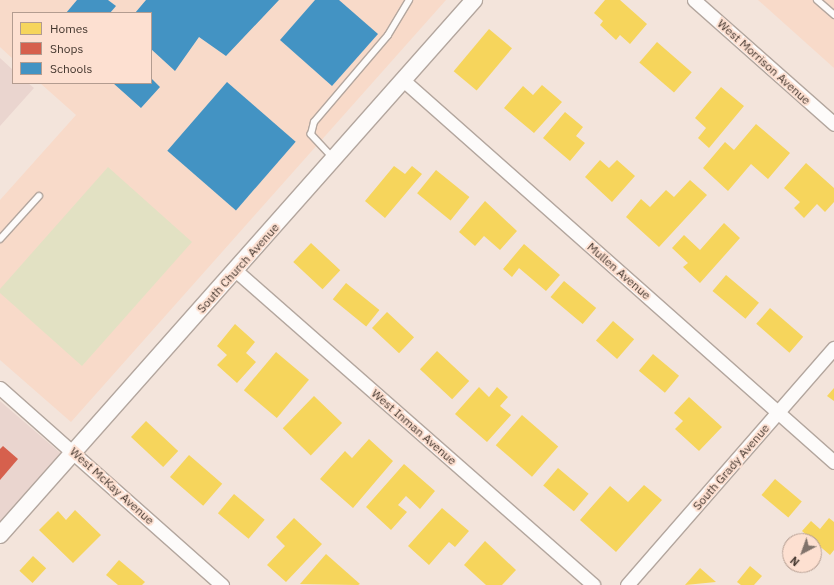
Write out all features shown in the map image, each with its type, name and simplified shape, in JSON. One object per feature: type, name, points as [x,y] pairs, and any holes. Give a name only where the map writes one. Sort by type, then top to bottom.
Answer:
[{"type":"street","name":"South Church Avenue","points":[[0,535],[335,160],[474,0]]},
{"type":"street","name":"West Morrison Avenue","points":[[694,0],[834,124]]},
{"type":"street","name":"Mullen Avenue","points":[[404,80],[834,462]]},
{"type":"street","name":"West Inman Avenue","points":[[236,270],[593,585]]},
{"type":"street","name":"South Grady Avenue","points":[[627,585],[779,413],[834,348]]},
{"type":"street","name":"West McKay Avenue","points":[[0,388],[74,452],[222,585]]},
{"type":"lane","points":[[335,160],[311,134],[314,122],[388,35],[397,14],[409,0]]},
{"type":"lane","points":[[817,0],[834,15]]},
{"type":"lane","points":[[0,239],[39,196]]},
{"type":"shaded area","points":[[0,0],[446,0],[71,422],[0,360],[0,200],[76,115],[41,84],[152,84],[152,12],[12,12],[12,58],[0,47]]},
{"type":"shaded area","points":[[758,0],[834,0],[834,68]]},
{"type":"shaded area","points":[[0,58],[12,69],[12,84],[29,84],[34,88],[0,126]]},
{"type":"shaded area","points":[[0,401],[65,457],[0,530]]},
{"type":"green space","points":[[108,167],[192,242],[82,366],[0,293],[0,289]]},
{"type":"building: Homes","points":[[605,0],[620,0],[647,24],[630,44],[620,35],[616,40],[600,25],[603,21],[594,13]]},
{"type":"building: Homes","points":[[489,29],[512,48],[477,90],[454,71]]},
{"type":"building: Homes","points":[[657,42],[692,72],[674,93],[639,62]]},
{"type":"building: Homes","points":[[542,85],[562,102],[534,133],[504,108],[523,86],[533,95]]},
{"type":"building: Homes","points":[[721,87],[744,106],[709,148],[698,138],[706,128],[695,118]]},
{"type":"building: Homes","points":[[565,112],[583,127],[576,136],[585,143],[570,161],[543,138]]},
{"type":"building: Homes","points":[[756,124],[790,153],[768,179],[751,164],[728,191],[703,168],[725,142],[734,150]]},
{"type":"building: Homes","points":[[600,160],[609,168],[617,160],[635,176],[612,202],[585,177]]},
{"type":"building: Homes","points":[[806,163],[834,188],[834,202],[825,212],[817,204],[804,218],[794,208],[800,202],[784,188]]},
{"type":"building: Homes","points":[[394,166],[405,174],[412,166],[422,174],[385,218],[365,201]]},
{"type":"building: Homes","points":[[436,170],[469,197],[451,220],[417,193]]},
{"type":"building: Homes","points":[[690,180],[707,195],[659,247],[626,217],[641,199],[650,207],[666,190],[674,197]]},
{"type":"building: Homes","points":[[485,201],[517,231],[500,250],[484,236],[475,246],[459,232]]},
{"type":"building: Homes","points":[[724,223],[740,238],[700,283],[683,267],[688,263],[672,248],[684,235],[700,250]]},
{"type":"building: Homes","points":[[311,243],[340,270],[323,289],[293,262]]},
{"type":"building: Homes","points":[[524,244],[560,275],[546,291],[519,268],[512,277],[503,269]]},
{"type":"building: Homes","points":[[726,275],[759,303],[745,319],[713,291]]},
{"type":"building: Homes","points":[[564,281],[596,308],[583,324],[551,297]]},
{"type":"building: Homes","points":[[346,283],[379,310],[366,326],[333,299]]},
{"type":"building: Homes","points":[[770,308],[803,337],[789,353],[756,324]]},
{"type":"building: Homes","points":[[387,312],[414,337],[399,353],[372,328]]},
{"type":"building: Homes","points":[[613,321],[634,339],[617,359],[596,341]]},
{"type":"building: Homes","points":[[235,324],[255,342],[246,353],[256,362],[237,383],[217,365],[227,355],[217,346]]},
{"type":"building: Homes","points":[[437,351],[469,381],[452,399],[420,369]]},
{"type":"building: Homes","points":[[276,352],[309,380],[277,418],[244,390]]},
{"type":"building: Homes","points":[[653,354],[679,376],[665,393],[639,371]]},
{"type":"building: Homes","points":[[479,387],[489,397],[497,387],[508,397],[500,406],[511,415],[487,442],[455,414]]},
{"type":"building: Homes","points":[[834,388],[834,401],[827,396]]},
{"type":"building: Homes","points":[[314,396],[342,423],[311,455],[283,428]]},
{"type":"building: Homes","points":[[689,397],[722,427],[699,451],[675,429],[683,421],[674,413]]},
{"type":"building: Homes","points":[[522,415],[558,446],[532,477],[496,445]]},
{"type":"building: Homes","points":[[146,421],[178,451],[163,467],[131,437]]},
{"type":"building: Homes","points":[[369,439],[393,461],[353,508],[320,479],[345,451],[352,458]]},
{"type":"building: Homes","points":[[189,455],[222,484],[203,506],[170,477]]},
{"type":"building: Homes","points":[[404,464],[435,491],[420,509],[406,496],[398,505],[407,512],[391,530],[366,507]]},
{"type":"building: Homes","points":[[558,468],[589,494],[574,511],[543,486]]},
{"type":"building: Homes","points":[[775,479],[802,501],[788,518],[762,495]]},
{"type":"building: Homes","points":[[644,485],[662,500],[616,552],[580,520],[610,486],[628,502]]},
{"type":"building: Homes","points":[[234,494],[265,520],[249,539],[218,513]]},
{"type":"building: Homes","points":[[442,508],[469,531],[455,547],[449,542],[429,565],[408,546]]},
{"type":"building: Homes","points":[[75,510],[101,535],[73,563],[39,530],[58,511],[66,520]]},
{"type":"building: Homes","points":[[294,518],[322,544],[286,582],[267,565],[285,546],[276,537]]},
{"type":"building: Homes","points":[[829,518],[834,522],[834,550],[830,555],[822,548],[822,533],[804,533],[802,531],[811,521],[820,529]]},
{"type":"building: Homes","points":[[485,541],[516,570],[502,585],[486,585],[464,565]]},
{"type":"building: Homes","points":[[326,554],[360,584],[300,584]]},
{"type":"building: Homes","points":[[33,556],[46,568],[33,583],[19,571]]},
{"type":"building: Homes","points":[[119,560],[145,582],[142,585],[118,585],[106,575]]},
{"type":"building: Homes","points":[[750,566],[762,576],[754,585],[741,585],[737,582]]},
{"type":"building: Homes","points":[[700,568],[716,582],[685,585]]},
{"type":"building: Shops","points":[[3,446],[18,459],[0,480],[0,449]]},
{"type":"building: Schools","points":[[77,0],[108,0],[116,6],[111,12],[67,12]]},
{"type":"building: Schools","points":[[146,0],[279,0],[226,56],[199,37],[175,71],[152,50],[152,12],[136,12]]},
{"type":"building: Schools","points":[[315,0],[339,0],[378,34],[332,86],[280,40]]},
{"type":"building: Schools","points":[[152,79],[160,87],[141,108],[114,84],[152,84]]},
{"type":"building: Schools","points":[[227,82],[296,142],[236,210],[167,151]]}]
